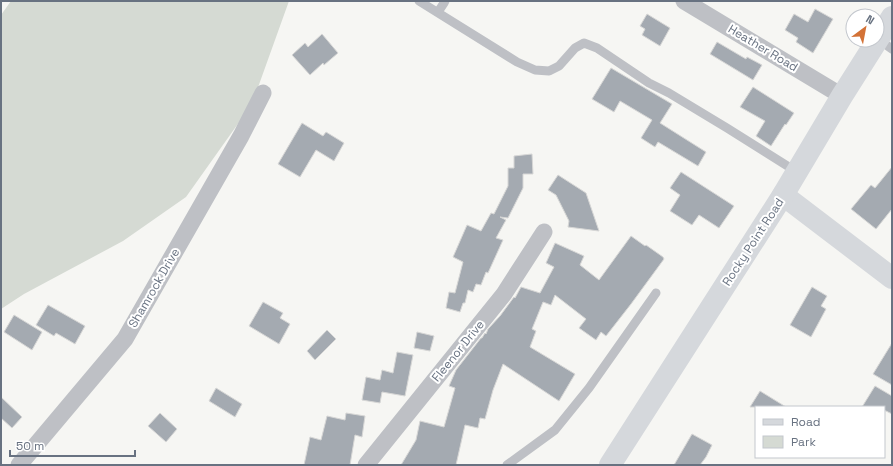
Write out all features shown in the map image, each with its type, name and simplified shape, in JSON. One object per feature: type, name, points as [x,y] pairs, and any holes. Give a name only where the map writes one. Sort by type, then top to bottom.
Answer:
[{"type":"street","name":"Heather Road","points":[[684,1],[842,96]]},
{"type":"street","name":"Rocky Point Road","points":[[885,44],[892,17]]},
{"type":"street","name":"Rocky Point Road","points":[[610,465],[783,195],[842,96],[882,48]]},
{"type":"street","name":"Shamrock Drive","points":[[20,465],[126,339],[241,136],[262,93]]},
{"type":"street","points":[[783,195],[892,278]]},
{"type":"street","name":"Fleenor Drive","points":[[366,465],[504,294],[544,232]]},
{"type":"lane","points":[[419,1],[517,62],[535,70],[549,71],[558,66],[575,48],[584,42],[589,44],[649,83],[669,93],[797,172]]},
{"type":"lane","points":[[438,12],[445,1]]},
{"type":"lane","points":[[507,465],[555,430],[589,388],[656,293]]},
{"type":"green space","points":[[11,1],[289,1],[252,104],[186,197],[123,241],[24,294],[1,309],[1,15]]},
{"type":"building","points":[[815,9],[833,19],[813,53],[796,42],[798,38],[785,30],[794,14],[808,22]]},
{"type":"building","points":[[647,14],[670,28],[660,46],[642,35],[645,29],[640,26]]},
{"type":"building","points":[[322,34],[338,53],[324,65],[323,63],[310,75],[292,55],[305,43],[308,47]]},
{"type":"building","points":[[717,42],[746,59],[747,57],[762,65],[753,80],[710,54]]},
{"type":"building","points":[[611,68],[672,104],[660,123],[706,152],[698,166],[658,142],[655,147],[641,138],[652,120],[620,101],[614,112],[592,99]]},
{"type":"building","points":[[753,87],[794,113],[771,146],[756,136],[765,121],[740,107]]},
{"type":"building","points":[[302,123],[323,136],[326,132],[344,143],[334,161],[316,150],[300,177],[278,164]]},
{"type":"building","points":[[532,154],[533,174],[523,174],[523,188],[508,218],[500,217],[506,220],[496,238],[503,240],[488,273],[486,272],[481,285],[476,284],[473,292],[468,290],[465,303],[463,303],[460,312],[446,308],[449,292],[455,293],[463,262],[453,257],[467,225],[481,231],[491,213],[494,214],[508,186],[508,168],[514,168],[514,156]]},
{"type":"building","points":[[892,167],[892,209],[876,229],[851,209],[871,185],[875,188]]},
{"type":"building","points":[[681,172],[734,206],[719,228],[699,215],[692,225],[670,211],[680,195],[670,188]]},
{"type":"building","points":[[558,175],[586,193],[599,231],[568,227],[569,221],[556,195],[548,190]]},
{"type":"building","points":[[631,236],[664,259],[606,336],[601,332],[596,340],[579,328],[586,319],[555,295],[551,305],[543,302],[532,329],[536,331],[530,347],[575,374],[559,401],[503,364],[493,390],[485,419],[480,418],[478,428],[465,425],[456,465],[401,465],[416,440],[420,421],[444,427],[455,388],[449,386],[456,370],[514,297],[515,298],[521,287],[540,293],[554,267],[546,263],[555,243],[584,256],[580,265],[599,280]]},
{"type":"building","points":[[812,287],[827,296],[821,306],[826,309],[811,337],[790,325]]},
{"type":"building","points":[[263,302],[283,313],[280,318],[290,324],[279,344],[249,326]]},
{"type":"building","points":[[48,305],[85,326],[75,344],[56,333],[54,336],[36,325]]},
{"type":"building","points":[[14,315],[42,332],[32,350],[4,332]]},
{"type":"building","points":[[327,330],[336,339],[315,360],[307,351]]},
{"type":"building","points":[[417,332],[434,336],[430,351],[414,348]]},
{"type":"building","points":[[892,343],[892,385],[873,374]]},
{"type":"building","points":[[397,352],[413,355],[405,396],[382,392],[380,403],[362,400],[366,377],[380,380],[382,370],[393,373]]},
{"type":"building","points":[[875,386],[892,396],[892,414],[885,410],[885,406],[863,406]]},
{"type":"building","points":[[216,388],[242,404],[235,417],[209,401]]},
{"type":"building","points":[[760,391],[784,406],[755,406],[750,407]]},
{"type":"building","points":[[1,397],[22,417],[12,428],[1,418]]},
{"type":"building","points":[[160,413],[177,429],[166,442],[148,426]]},
{"type":"building","points":[[346,413],[365,416],[362,437],[355,435],[350,465],[304,465],[310,437],[321,440],[327,416],[345,420]]},
{"type":"building","points":[[692,434],[712,445],[706,457],[700,465],[674,465]]}]
